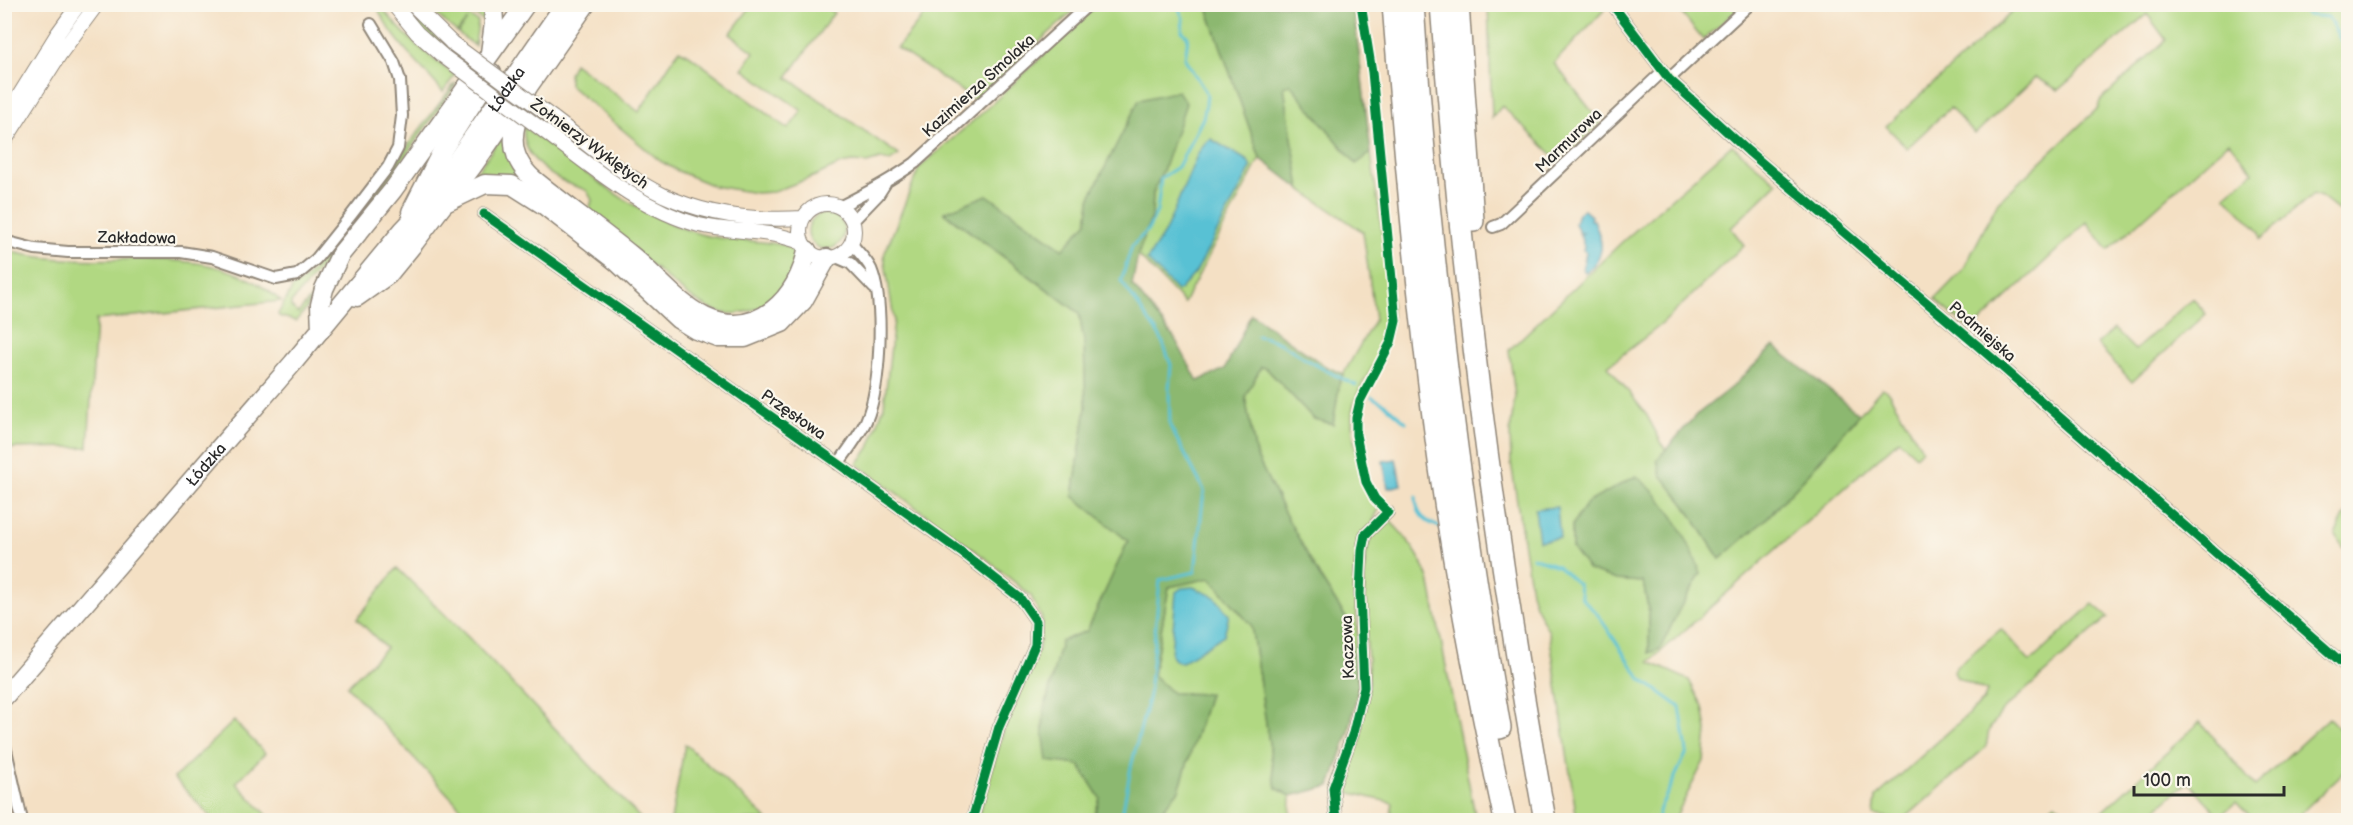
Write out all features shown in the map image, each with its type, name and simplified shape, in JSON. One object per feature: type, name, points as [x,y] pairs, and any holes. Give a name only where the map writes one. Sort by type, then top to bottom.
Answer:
[{"type":"highway","points":[[1393,4],[1410,211],[1444,497],[1472,663],[1505,820]]},
{"type":"highway","points":[[1413,4],[1436,273],[1455,434],[1480,612],[1516,820]]},
{"type":"highway","points":[[1441,4],[1448,105],[1476,365],[1512,626],[1545,820]]},
{"type":"highway","points":[[1458,4],[1475,254],[1476,365]]},
{"type":"main road","points":[[490,55],[494,23],[493,4]]},
{"type":"main road","points":[[321,330],[322,297],[340,255],[393,190],[526,4]]},
{"type":"main road","name":"Łódzka","points":[[403,230],[443,149],[541,4]]},
{"type":"main road","name":"Łódzka","points":[[4,697],[321,330],[433,196],[565,4]]},
{"type":"main road","points":[[336,312],[388,275],[445,203],[586,4]]},
{"type":"main road","points":[[528,86],[514,128],[513,145],[516,158],[526,173],[568,214],[593,234],[636,259],[681,301],[705,316],[726,322],[741,322],[758,319],[780,305],[804,268],[805,246]]},
{"type":"main road","points":[[445,203],[485,183],[501,183],[512,185],[568,214]]},
{"type":"main road","points":[[593,234],[617,262],[678,319],[696,330],[718,338],[745,338],[782,323],[803,301],[831,257]]},
{"type":"street","points":[[4,120],[58,33],[79,4]]},
{"type":"street","points":[[4,142],[60,54],[98,4]]},
{"type":"street","name":"Żołnierzy Wyklętych","points":[[393,4],[412,28],[443,56],[618,186],[668,214],[713,228],[782,235],[805,246]]},
{"type":"street","name":"Żołnierzy Wyklętych","points":[[412,4],[452,44],[635,179],[677,201],[702,209],[733,215],[784,219],[803,218]]},
{"type":"street","name":"Kazimierza Smolaka","points":[[839,207],[885,184],[915,163],[1089,4]]},
{"type":"street","name":"Podmiejska","points":[[1612,4],[1665,75],[1748,150],[2349,668]]},
{"type":"street","name":"Marmurowa","points":[[1493,227],[1501,224],[1665,75],[1750,4]]},
{"type":"street","name":"Zakładowa","points":[[4,241],[35,249],[60,251],[196,254],[228,262],[276,279],[292,277],[301,272],[316,259],[378,180],[397,151],[401,127],[400,80],[394,62],[371,24]]},
{"type":"street","name":"Kazimierza Smolaka","points":[[852,222],[878,195],[885,184]]},
{"type":"street","points":[[831,257],[847,249],[854,229],[849,216],[839,207],[823,205],[815,207],[803,218],[800,226],[805,246],[813,254],[850,263],[876,291]]},
{"type":"street","name":"Przęsłowa","points":[[484,214],[964,554],[1020,598],[1036,621],[1035,645],[999,727],[972,820]]},
{"type":"street","points":[[838,464],[866,420],[872,402],[880,316],[870,268],[851,243]]},
{"type":"street","name":"Kaczowa","points":[[1336,820],[1333,788],[1353,733],[1364,687],[1360,594],[1362,550],[1365,535],[1388,513]]},
{"type":"street","points":[[4,741],[22,820]]},
{"type":"green space","points":[[1604,4],[1606,8],[1554,63],[1601,123],[1559,161],[1502,106],[1492,118],[1488,5]]},
{"type":"green space","points":[[376,5],[380,5],[414,43],[455,75],[443,92],[398,40]]},
{"type":"green space","points":[[400,5],[406,5],[438,39],[461,57],[459,59],[421,29]]},
{"type":"green space","points":[[425,5],[452,5],[478,22],[475,46],[458,33],[467,20],[457,32]]},
{"type":"green space","points":[[460,5],[487,5],[483,40],[480,49],[485,22]]},
{"type":"green space","points":[[752,5],[823,5],[834,13],[787,77],[899,155],[890,161],[880,159],[867,163],[841,164],[773,192],[756,193],[714,186],[660,161],[569,85],[569,74],[574,63],[639,112],[679,50],[689,55],[788,129],[802,111],[743,69],[754,52],[730,34]]},
{"type":"green space","points":[[932,5],[1080,5],[975,100],[897,48]]},
{"type":"green space","points":[[1097,5],[1206,5],[1260,158],[1184,303],[1138,255],[1152,215],[1153,193],[1164,168],[1091,195],[1087,222],[1063,249],[987,195],[944,213],[1079,313],[1084,341],[1086,407],[1073,496],[1128,541],[1087,631],[1061,641],[1044,712],[1043,730],[1079,764],[1100,798],[1093,820],[977,820],[1004,729],[1039,648],[1042,619],[1031,596],[988,560],[857,464],[869,448],[884,406],[894,320],[884,255],[919,168],[982,113]]},
{"type":"green space","points":[[1206,5],[1353,5],[1371,153],[1356,164],[1290,84],[1284,87],[1300,189],[1260,158]]},
{"type":"green space","points":[[1675,5],[1743,5],[1703,40]]},
{"type":"green space","points":[[2020,5],[2348,5],[2348,212],[2344,215],[2321,197],[2313,194],[2261,239],[2260,232],[2225,196],[2253,172],[2229,142],[2108,250],[2087,222],[1971,331],[1935,299],[1963,270],[1998,202],[2098,108],[2100,101],[2166,40],[2147,14],[2058,90],[2036,77],[1975,134],[1950,108],[1907,148],[1886,126]]},
{"type":"green space","points":[[455,83],[456,85],[354,227],[291,303],[291,307],[298,313],[316,292],[306,309],[296,321],[279,316],[293,287],[305,279],[322,259]]},
{"type":"green space","points":[[1290,84],[1356,164],[1371,153],[1390,292],[1389,334],[1359,390],[1352,414],[1352,426],[1363,480],[1368,493],[1379,509],[1373,521],[1356,594],[1359,685],[1348,621],[1320,577],[1256,455],[1245,397],[1261,367],[1266,368],[1314,419],[1333,424],[1340,380],[1375,319],[1363,232],[1300,189],[1284,87]]},
{"type":"green space","points":[[1178,91],[1186,103],[1153,193],[1152,215],[1138,255],[1132,285],[1175,339],[1198,381],[1225,369],[1251,314],[1325,366],[1344,374],[1340,380],[1333,424],[1314,419],[1266,368],[1261,367],[1245,397],[1256,455],[1320,577],[1348,621],[1359,685],[1349,732],[1330,786],[1291,796],[1276,788],[1251,625],[1210,578],[1169,587],[1153,675],[1172,693],[1209,694],[1179,790],[1154,820],[1093,820],[1100,798],[1079,765],[1047,761],[1043,730],[1044,712],[1061,641],[1087,631],[1128,541],[1073,496],[1086,407],[1084,341],[1079,313],[944,212],[987,195],[1063,249],[1087,222],[1091,195],[1139,100]]},
{"type":"green space","points":[[524,127],[629,203],[675,226],[711,237],[787,246],[793,252],[795,260],[784,286],[764,305],[737,313],[720,312],[694,300],[588,214],[592,200],[587,191],[560,180],[537,162],[527,146]]},
{"type":"green space","points":[[506,130],[509,131],[512,158],[527,181],[603,239],[670,298],[691,314],[713,324],[736,329],[759,325],[787,305],[803,282],[810,263],[816,265],[794,303],[781,316],[751,330],[732,332],[714,330],[683,314],[629,265],[523,185],[498,177],[485,178],[468,184]]},
{"type":"green space","points":[[1732,145],[1777,183],[1731,228],[1744,245],[1662,324],[1608,366],[1646,414],[1666,451],[1657,460],[1661,475],[1685,505],[1720,559],[1765,520],[1810,472],[1882,388],[1888,392],[1922,449],[1916,456],[1899,440],[1649,662],[1689,680],[1703,707],[1707,730],[1704,761],[1674,820],[1577,820],[1549,632],[1531,592],[1511,462],[1510,433],[1515,396],[1509,350],[1622,242]],"holes":[[[1636,476],[1701,574],[1681,605],[1660,649],[1649,653],[1649,612],[1643,582],[1616,580],[1572,548],[1572,525],[1612,490]]]},
{"type":"green space","points":[[826,213],[839,218],[844,231],[839,244],[826,249],[813,244],[808,231],[813,218]]},
{"type":"green space","points":[[5,250],[40,257],[75,260],[148,259],[184,261],[218,267],[251,280],[281,301],[96,320],[88,447],[5,448]]},
{"type":"green space","points":[[2193,298],[2206,314],[2132,382],[2097,344],[2114,329],[2135,350]]},
{"type":"green space","points":[[1774,346],[1859,414],[1810,472],[1765,520],[1720,559],[1685,505],[1661,475],[1657,460],[1695,416],[1734,385]]},
{"type":"green space","points":[[1636,476],[1658,496],[1676,520],[1701,574],[1681,606],[1660,649],[1649,653],[1649,612],[1643,582],[1616,580],[1589,570],[1572,548],[1572,525],[1587,503]]},
{"type":"green space","points":[[2348,512],[2348,554],[2335,535]]},
{"type":"green space","points":[[1390,521],[1413,548],[1429,579],[1476,820],[1390,820],[1393,803],[1335,789],[1368,688],[1364,595],[1368,546],[1376,529]]},
{"type":"green space","points":[[397,568],[469,638],[642,820],[472,820],[347,686],[386,648],[357,619]]},
{"type":"green space","points":[[1210,578],[1251,625],[1276,788],[1291,796],[1290,820],[1154,820],[1179,790],[1209,694],[1172,693],[1153,675],[1169,587]]},
{"type":"green space","points":[[2093,604],[2108,617],[2002,711],[1989,730],[1986,747],[1903,820],[1874,815],[1876,797],[1984,700],[1987,691],[1957,678],[1954,672],[1956,667],[2001,629],[2030,662]]},
{"type":"green space","points":[[2329,718],[2348,738],[2348,768],[2301,813],[2308,820],[2253,820],[2236,802],[2220,816],[2188,782],[2143,820],[2093,820],[2200,722],[2255,786]]},
{"type":"green space","points":[[234,721],[265,753],[236,783],[272,820],[214,820],[174,778]]},
{"type":"green space","points":[[685,744],[766,818],[768,820],[671,820]]},
{"type":"green space","points":[[2055,803],[2077,820],[2035,820]]},
{"type":"water","points":[[1211,139],[1248,161],[1251,168],[1196,272],[1177,291],[1147,260],[1165,232],[1198,153]]},
{"type":"water","points":[[1584,210],[1591,216],[1590,220],[1594,220],[1601,241],[1598,259],[1586,273],[1583,269],[1586,252],[1583,250],[1580,235],[1583,233],[1579,233],[1575,223],[1578,213]]},
{"type":"water","points":[[1396,459],[1401,485],[1388,488],[1383,461]]},
{"type":"water","points":[[1557,507],[1560,538],[1539,541],[1535,509]]},
{"type":"water","points":[[1193,587],[1215,597],[1229,615],[1224,635],[1181,663],[1173,659],[1171,655],[1176,592],[1182,588]]},
{"type":"waterway","points":[[1121,820],[1131,767],[1149,695],[1160,580],[1195,572],[1204,490],[1170,426],[1171,365],[1161,338],[1121,281],[1132,246],[1148,230],[1157,211],[1161,178],[1178,167],[1203,118],[1206,104],[1207,94],[1185,59],[1188,37],[1182,31],[1183,18],[1177,4]]},
{"type":"waterway","points":[[2301,4],[2306,15],[2328,17],[2348,53]]},
{"type":"waterway","points":[[1257,336],[1277,342],[1319,367],[1356,385]]},
{"type":"waterway","points":[[1372,397],[1386,405],[1406,422]]},
{"type":"waterway","points":[[1416,497],[1419,513],[1430,523],[1440,527]]},
{"type":"waterway","points":[[1532,557],[1558,566],[1578,584],[1582,598],[1598,615],[1641,679],[1680,707],[1687,752],[1660,808],[1657,820]]},
{"type":"cycle path","points":[[1336,820],[1333,788],[1353,733],[1364,687],[1360,594],[1362,550],[1365,535],[1388,512],[1375,499],[1366,482],[1356,435],[1356,418],[1360,401],[1391,342],[1396,321],[1372,72],[1361,4]]},
{"type":"cycle path","points":[[1612,4],[1669,79],[1748,151],[1978,346],[2348,668]]},
{"type":"cycle path","points":[[484,214],[836,462],[964,554],[1020,598],[1036,621],[1035,645],[999,727],[972,820]]}]
